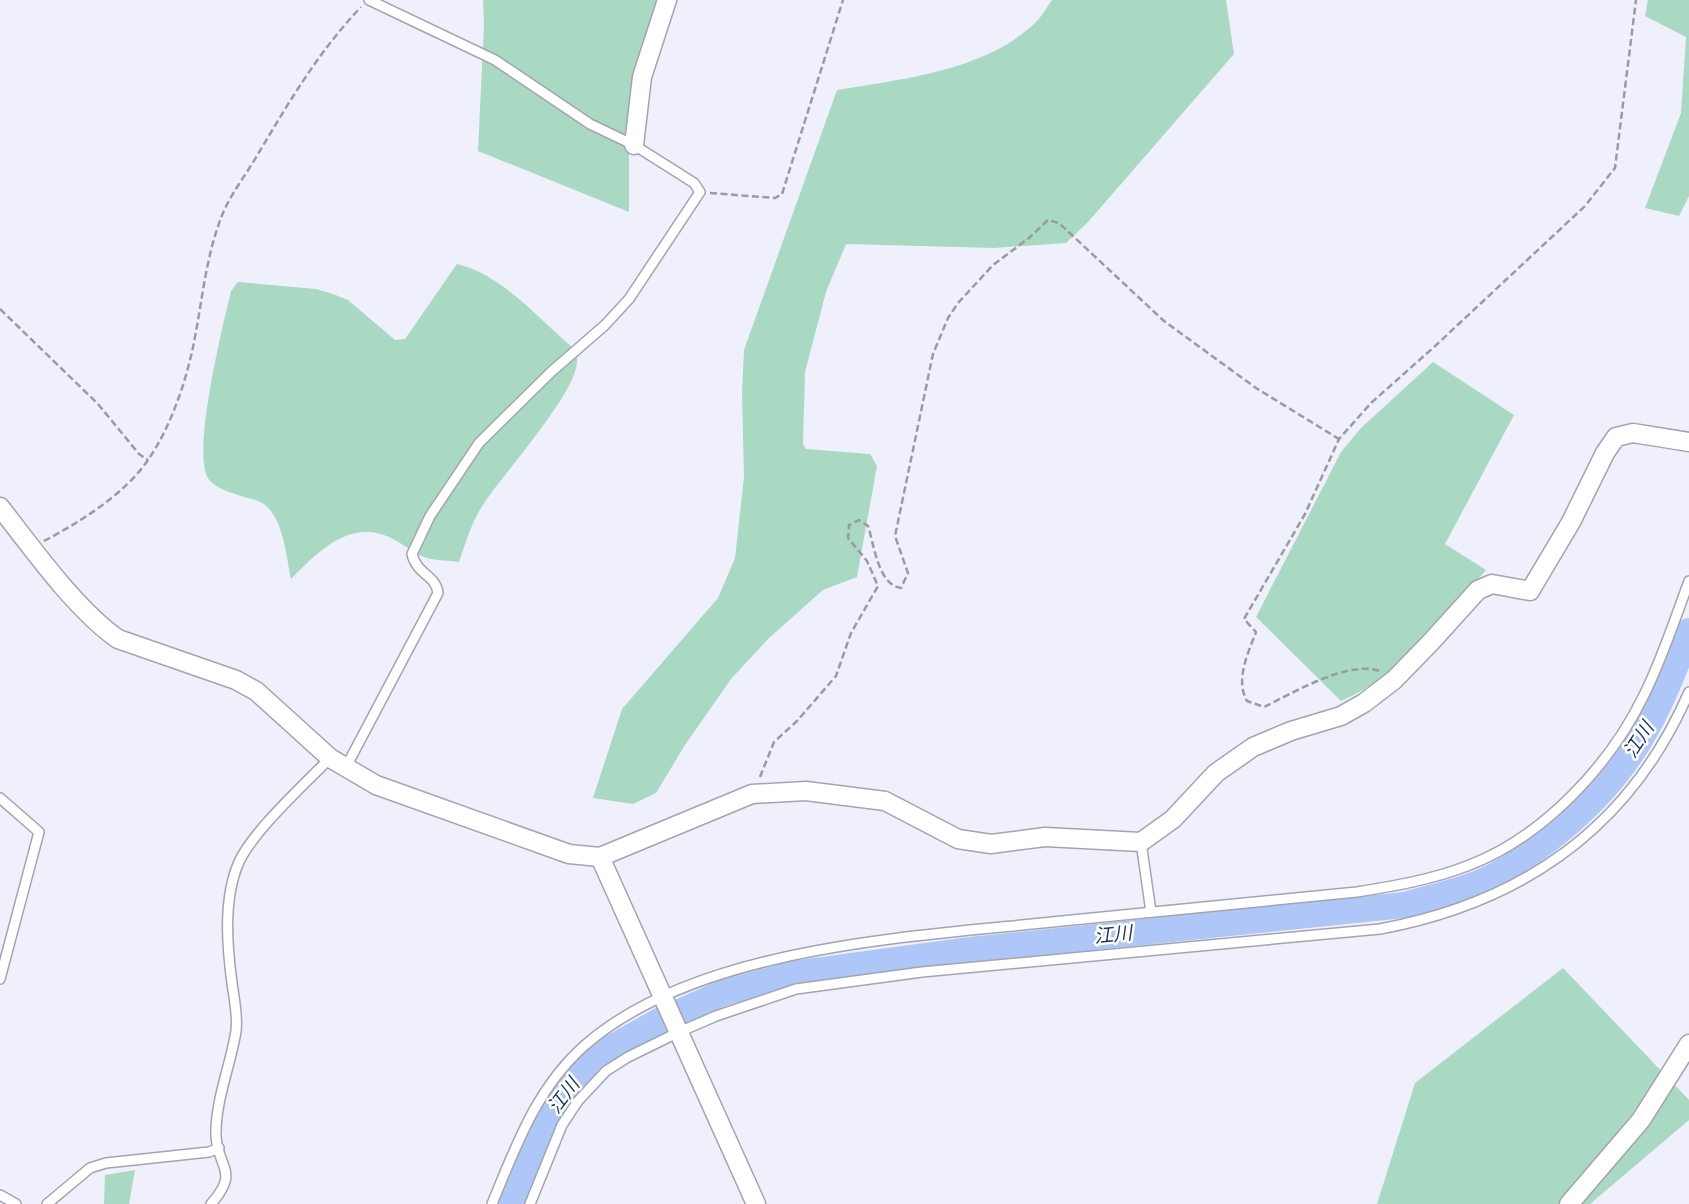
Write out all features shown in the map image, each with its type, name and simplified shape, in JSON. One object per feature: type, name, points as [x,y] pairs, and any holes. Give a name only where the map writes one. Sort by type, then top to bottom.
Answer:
[{"type":"street","points":[[634,145],[642,77],[667,0]]},
{"type":"street","points":[[0,507],[102,628],[118,639],[236,680],[256,691],[330,758],[376,785],[569,853],[600,857],[752,794],[806,791],[885,801],[958,839],[991,844],[1045,837],[1141,842],[1173,819],[1216,772],[1253,747],[1291,731],[1341,716],[1364,703],[1394,680],[1478,590],[1492,584],[1530,591],[1572,523],[1605,453],[1616,437],[1633,433],[1689,442]]},
{"type":"street","points":[[600,857],[756,1204]]},
{"type":"street","points":[[1569,1204],[1641,1120],[1689,1044]]},
{"type":"lane","points":[[346,767],[438,593],[434,582],[416,567],[412,554],[430,516],[479,443],[551,372],[605,325],[629,299],[699,192],[694,183],[634,145],[590,124],[495,60],[366,2]]},
{"type":"lane","points":[[492,1204],[524,1128],[547,1086],[586,1044],[638,1009],[712,978],[819,949],[1357,892],[1408,883],[1469,865],[1497,851],[1531,830],[1558,808],[1605,760],[1644,695],[1689,581]]},
{"type":"lane","points":[[530,1204],[562,1125],[590,1086],[606,1071],[628,1056],[678,1030],[796,989],[922,972],[1380,929],[1451,912],[1517,884],[1550,864],[1588,835],[1632,790],[1672,729],[1689,692]]},
{"type":"lane","points":[[211,1204],[226,1183],[226,1169],[216,1136],[223,1082],[236,1029],[227,931],[230,896],[239,862],[255,838],[330,758]]},
{"type":"lane","points":[[0,798],[39,832],[0,979]]},
{"type":"lane","points":[[1141,842],[1151,912]]},
{"type":"lane","points":[[47,1204],[90,1168],[106,1163],[209,1152],[219,1148]]},
{"type":"lane","points":[[0,1195],[16,1204]]},
{"type":"path","points":[[699,192],[775,198],[782,194],[843,0]]},
{"type":"path","points":[[1394,680],[1377,669],[1361,668],[1313,684],[1264,707],[1247,701],[1242,691],[1245,661],[1256,632],[1244,619],[1305,514],[1339,439],[1371,402],[1585,206],[1615,168],[1636,0]]},
{"type":"path","points":[[30,545],[75,525],[117,492],[148,460],[163,435],[183,383],[192,348],[203,280],[221,216],[304,78],[330,42],[366,2]]},
{"type":"path","points":[[752,794],[774,742],[797,721],[836,676],[851,634],[878,586],[867,561],[848,538],[849,525],[859,520],[867,526],[885,579],[901,588],[908,573],[895,537],[933,354],[948,318],[993,265],[1048,220],[1059,223],[1164,321],[1256,388],[1339,439]]},
{"type":"path","points":[[0,309],[98,404],[139,454],[148,460]]},
{"type":"green space","points":[[483,0],[662,0],[629,136],[629,212],[478,151]]},
{"type":"green space","points":[[1052,0],[1226,0],[1234,54],[1088,222],[1066,243],[994,248],[846,244],[826,292],[805,372],[803,444],[806,449],[870,454],[877,466],[857,577],[823,590],[769,638],[731,679],[685,745],[656,793],[633,804],[593,798],[622,709],[718,598],[735,558],[744,477],[744,350],[837,90],[915,77],[993,52],[1016,39],[1036,22]]},
{"type":"green space","points":[[1648,0],[1689,0],[1689,196],[1679,216],[1645,208],[1681,113],[1686,37],[1645,16]]},
{"type":"green space","points":[[457,264],[473,269],[504,287],[572,347],[577,362],[574,376],[553,412],[480,509],[459,562],[427,558],[389,537],[360,532],[334,541],[291,579],[280,528],[271,511],[260,502],[218,487],[210,481],[205,468],[203,447],[210,389],[231,291],[238,282],[316,289],[348,300],[395,340],[405,339]]},
{"type":"green space","points":[[1433,362],[1514,415],[1445,544],[1486,570],[1402,661],[1383,677],[1341,701],[1256,617],[1341,452],[1361,428]]},
{"type":"green space","points":[[1563,968],[1689,1100],[1689,1120],[1590,1204],[1377,1204],[1415,1083]]},
{"type":"green space","points":[[135,1170],[129,1204],[104,1204],[105,1175]]},
{"type":"waterway","name":"江川","points":[[512,1204],[551,1111],[561,1095],[589,1065],[611,1048],[659,1021],[723,993],[793,974],[970,950],[1404,905],[1480,883],[1525,857],[1557,833],[1604,789],[1652,718],[1689,631]]}]
